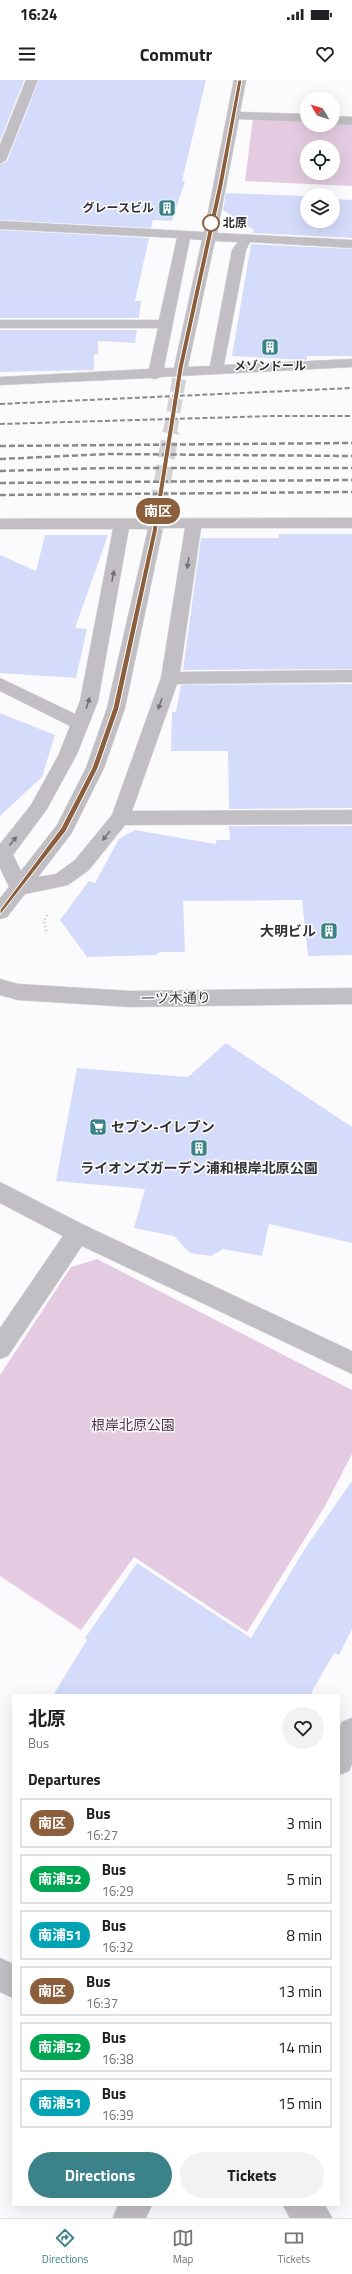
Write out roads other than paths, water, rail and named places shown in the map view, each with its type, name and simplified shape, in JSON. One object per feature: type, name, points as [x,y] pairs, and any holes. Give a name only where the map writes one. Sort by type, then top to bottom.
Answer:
[{"type":"street","points":[[0,160],[32,80]]},
{"type":"street","points":[[176,371],[209,236],[240,80]]},
{"type":"street","points":[[234,115],[300,118]]},
{"type":"street","points":[[340,120],[352,121]]},
{"type":"street","points":[[0,224],[352,244]]},
{"type":"street","points":[[155,375],[167,324],[184,235]]},
{"type":"street","points":[[216,370],[239,250],[246,238]]},
{"type":"street","points":[[0,324],[167,324]]},
{"type":"street","points":[[0,381],[155,375],[176,371],[352,363]]},
{"type":"street","points":[[0,524],[352,523]]},
{"type":"street","points":[[19,888],[3,854],[38,809],[68,754],[80,724],[89,700],[128,524]]},
{"type":"street","points":[[19,888],[61,880],[82,865],[120,818],[170,678],[186,524]]},
{"type":"street","points":[[0,912],[64,829],[95,768],[116,708],[154,532]]},
{"type":"street","points":[[170,678],[352,676]]},
{"type":"street","points":[[0,684],[80,724]]},
{"type":"street","points":[[120,818],[352,817]]},
{"type":"street","name":"一ツ木通り","points":[[0,987],[18,992],[131,998],[352,996]]},
{"type":"street","points":[[0,1192],[78,1233],[352,1363]]},
{"type":"street","points":[[0,1348],[78,1233]]},
{"type":"street","points":[[340,1759],[352,1732]]},
{"type":"street","points":[[0,1973],[12,1982]]},
{"type":"street","points":[[130,2218],[136,2206]]},
{"type":"street","points":[[300,2206],[316,2218]]},
{"type":"tunnel","points":[[170,432],[181,368]]},
{"type":"tunnel","points":[[154,532],[171,431]]},
{"type":"railway","points":[[0,404],[352,388]]},
{"type":"railway","points":[[0,424],[273,416],[352,416]]},
{"type":"railway","points":[[0,446],[352,443]]},
{"type":"railway","points":[[0,459],[109,454],[352,456]]},
{"type":"railway","points":[[0,471],[109,468],[352,468]]},
{"type":"railway","points":[[0,483],[352,480]]},
{"type":"railway","points":[[0,495],[352,492]]},
{"type":"place","name":"グレースビル","points":[[167,208]]},
{"type":"place","name":"北原","points":[[211,223]]},
{"type":"place","name":"メゾンドール","points":[[270,347]]},
{"type":"place","name":"大明ビル","points":[[329,931]]},
{"type":"place","name":"セブン-イレブン","points":[[98,1127]]},
{"type":"place","name":"ライオンズガーデン浦和根岸北原公園","points":[[199,1148]]},
{"type":"park label","name":"根岸北原公園","points":[[133,1425]]}]
